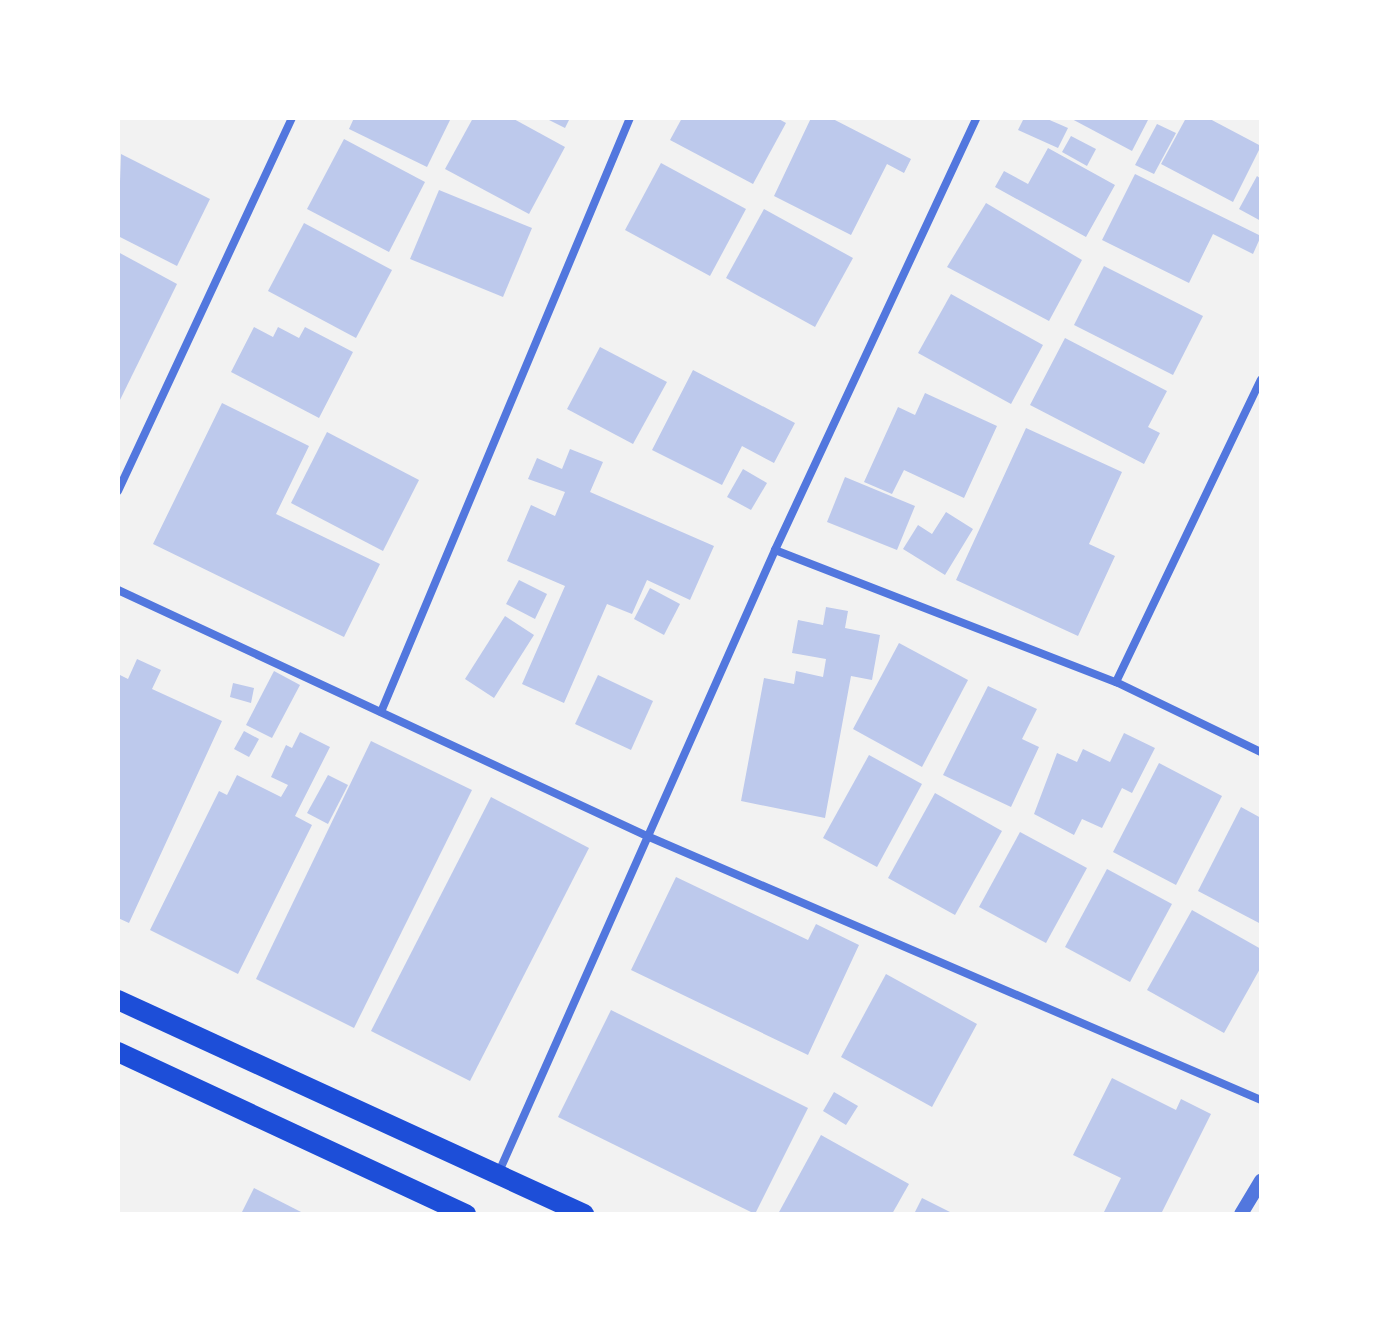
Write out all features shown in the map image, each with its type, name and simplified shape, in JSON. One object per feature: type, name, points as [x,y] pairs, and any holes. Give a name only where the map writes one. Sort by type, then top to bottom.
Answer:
[{"type":"main road","points":[[118,1000],[584,1214]]},
{"type":"main road","points":[[118,1052],[466,1214]]},
{"type":"street","points":[[118,491],[292,118]]},
{"type":"street","points":[[381,712],[630,118]]},
{"type":"street","points":[[498,1175],[775,550],[976,118]]},
{"type":"street","points":[[1116,682],[1261,380]]},
{"type":"street","points":[[775,550],[1116,682],[1261,752]]},
{"type":"street","points":[[118,590],[647,836],[1261,1100]]},
{"type":"street","points":[[1241,1214],[1261,1181]]},
{"type":"building","points":[[354,118],[451,118],[427,167],[349,129]]},
{"type":"building","points":[[473,118],[512,118],[565,147],[529,214],[445,169]]},
{"type":"building","points":[[545,118],[570,118],[565,128]]},
{"type":"building","points":[[682,118],[777,118],[786,123],[753,184],[670,140]]},
{"type":"building","points":[[811,118],[831,118],[911,159],[904,173],[887,164],[851,235],[774,196]]},
{"type":"building","points":[[1024,118],[1045,118],[1068,128],[1058,148],[1018,130]]},
{"type":"building","points":[[1070,118],[1149,118],[1132,151]]},
{"type":"building","points":[[1186,118],[1208,118],[1261,146],[1233,202],[1161,164]]},
{"type":"building","points":[[1157,124],[1176,133],[1154,174],[1135,165]]},
{"type":"building","points":[[1071,136],[1096,149],[1087,166],[1062,152]]},
{"type":"building","points":[[344,139],[425,182],[389,252],[307,209]]},
{"type":"building","points":[[1048,148],[1115,185],[1086,237],[995,187],[1004,171],[1028,184]]},
{"type":"building","points":[[121,154],[210,199],[177,266],[118,236]]},
{"type":"building","points":[[661,163],[746,209],[710,276],[625,230]]},
{"type":"building","points":[[1135,174],[1261,236],[1253,254],[1213,234],[1189,283],[1102,240]]},
{"type":"building","points":[[1257,176],[1261,179],[1261,221],[1239,209]]},
{"type":"building","points":[[439,190],[532,228],[503,297],[410,259]]},
{"type":"building","points":[[986,203],[1082,260],[1049,321],[947,267]]},
{"type":"building","points":[[764,209],[853,258],[815,327],[726,278]]},
{"type":"building","points":[[304,223],[392,270],[356,338],[268,291]]},
{"type":"building","points":[[118,252],[177,284],[118,404]]},
{"type":"building","points":[[1104,266],[1203,316],[1173,375],[1074,325]]},
{"type":"building","points":[[951,294],[1043,345],[1011,404],[918,353]]},
{"type":"building","points":[[254,327],[273,337],[278,327],[299,338],[305,327],[353,352],[319,418],[231,372]]},
{"type":"building","points":[[1065,338],[1167,391],[1148,427],[1160,433],[1144,464],[1030,405]]},
{"type":"building","points":[[600,347],[667,382],[633,444],[567,409]]},
{"type":"building","points":[[693,370],[795,423],[774,463],[742,446],[722,485],[652,450]]},
{"type":"building","points":[[925,393],[997,426],[964,498],[904,470],[892,494],[864,482],[898,407],[915,415]]},
{"type":"building","points":[[222,403],[309,446],[276,514],[380,564],[344,637],[153,544]]},
{"type":"building","points":[[1026,428],[1122,472],[1089,544],[1115,556],[1078,636],[956,580]]},
{"type":"building","points":[[327,432],[419,480],[383,551],[291,503]]},
{"type":"building","points":[[570,449],[603,462],[590,492],[714,546],[690,600],[647,580],[632,614],[607,604],[564,703],[522,684],[565,586],[507,561],[531,505],[555,516],[565,492],[528,479],[537,458],[562,469]]},
{"type":"building","points":[[743,469],[767,483],[751,510],[727,497]]},
{"type":"building","points":[[845,477],[915,506],[897,550],[827,522]]},
{"type":"building","points":[[946,512],[973,529],[945,575],[903,549],[918,525],[932,534]]},
{"type":"building","points":[[519,580],[547,594],[535,619],[506,604]]},
{"type":"building","points":[[650,588],[680,604],[664,635],[634,619]]},
{"type":"building","points":[[826,607],[848,611],[845,628],[880,635],[872,680],[851,676],[825,818],[741,801],[764,678],[794,684],[796,671],[823,677],[826,659],[792,653],[798,620],[823,625]]},
{"type":"building","points":[[505,616],[534,635],[494,698],[465,679]]},
{"type":"building","points":[[899,643],[968,680],[922,767],[853,729]]},
{"type":"building","points":[[137,659],[161,670],[152,689],[222,721],[129,923],[118,918],[118,674],[128,679]]},
{"type":"building","points":[[274,671],[300,685],[272,738],[246,725]]},
{"type":"building","points":[[598,675],[653,701],[631,750],[575,724]]},
{"type":"building","points":[[233,683],[254,688],[251,703],[230,697]]},
{"type":"building","points":[[988,686],[1037,709],[1022,739],[1039,747],[1011,807],[943,775]]},
{"type":"building","points":[[244,731],[259,739],[249,757],[234,749]]},
{"type":"building","points":[[300,732],[330,747],[295,816],[312,825],[238,974],[150,930],[219,791],[227,795],[237,775],[281,797],[288,785],[271,777],[286,745],[292,748]]},
{"type":"building","points":[[1124,733],[1155,748],[1132,793],[1122,788],[1102,828],[1082,819],[1074,835],[1034,814],[1057,753],[1077,762],[1083,749],[1110,762]]},
{"type":"building","points":[[371,741],[472,790],[354,1028],[256,979]]},
{"type":"building","points":[[869,755],[922,784],[877,867],[823,838]]},
{"type":"building","points":[[1159,763],[1222,796],[1176,885],[1113,852]]},
{"type":"building","points":[[328,775],[348,785],[328,824],[307,813]]},
{"type":"building","points":[[935,793],[1002,831],[955,915],[888,878]]},
{"type":"building","points":[[491,797],[589,848],[470,1081],[371,1031]]},
{"type":"building","points":[[1241,807],[1261,818],[1261,924],[1198,891]]},
{"type":"building","points":[[1020,832],[1087,868],[1046,943],[979,907]]},
{"type":"building","points":[[1107,869],[1172,904],[1130,982],[1065,947]]},
{"type":"building","points":[[676,877],[808,940],[816,924],[859,945],[808,1055],[631,970]]},
{"type":"building","points":[[1192,910],[1261,949],[1261,967],[1224,1033],[1147,990]]},
{"type":"building","points":[[886,974],[977,1024],[932,1107],[841,1057]]},
{"type":"building","points":[[611,1010],[808,1108],[755,1214],[558,1117]]},
{"type":"building","points":[[1112,1078],[1176,1110],[1181,1099],[1211,1114],[1161,1214],[1103,1214],[1121,1178],[1073,1155]]},
{"type":"building","points":[[834,1092],[858,1106],[846,1125],[823,1111]]},
{"type":"building","points":[[821,1135],[909,1184],[892,1214],[778,1214]]},
{"type":"building","points":[[254,1188],[305,1214],[241,1214]]},
{"type":"building","points":[[922,1198],[954,1214],[914,1214]]}]
